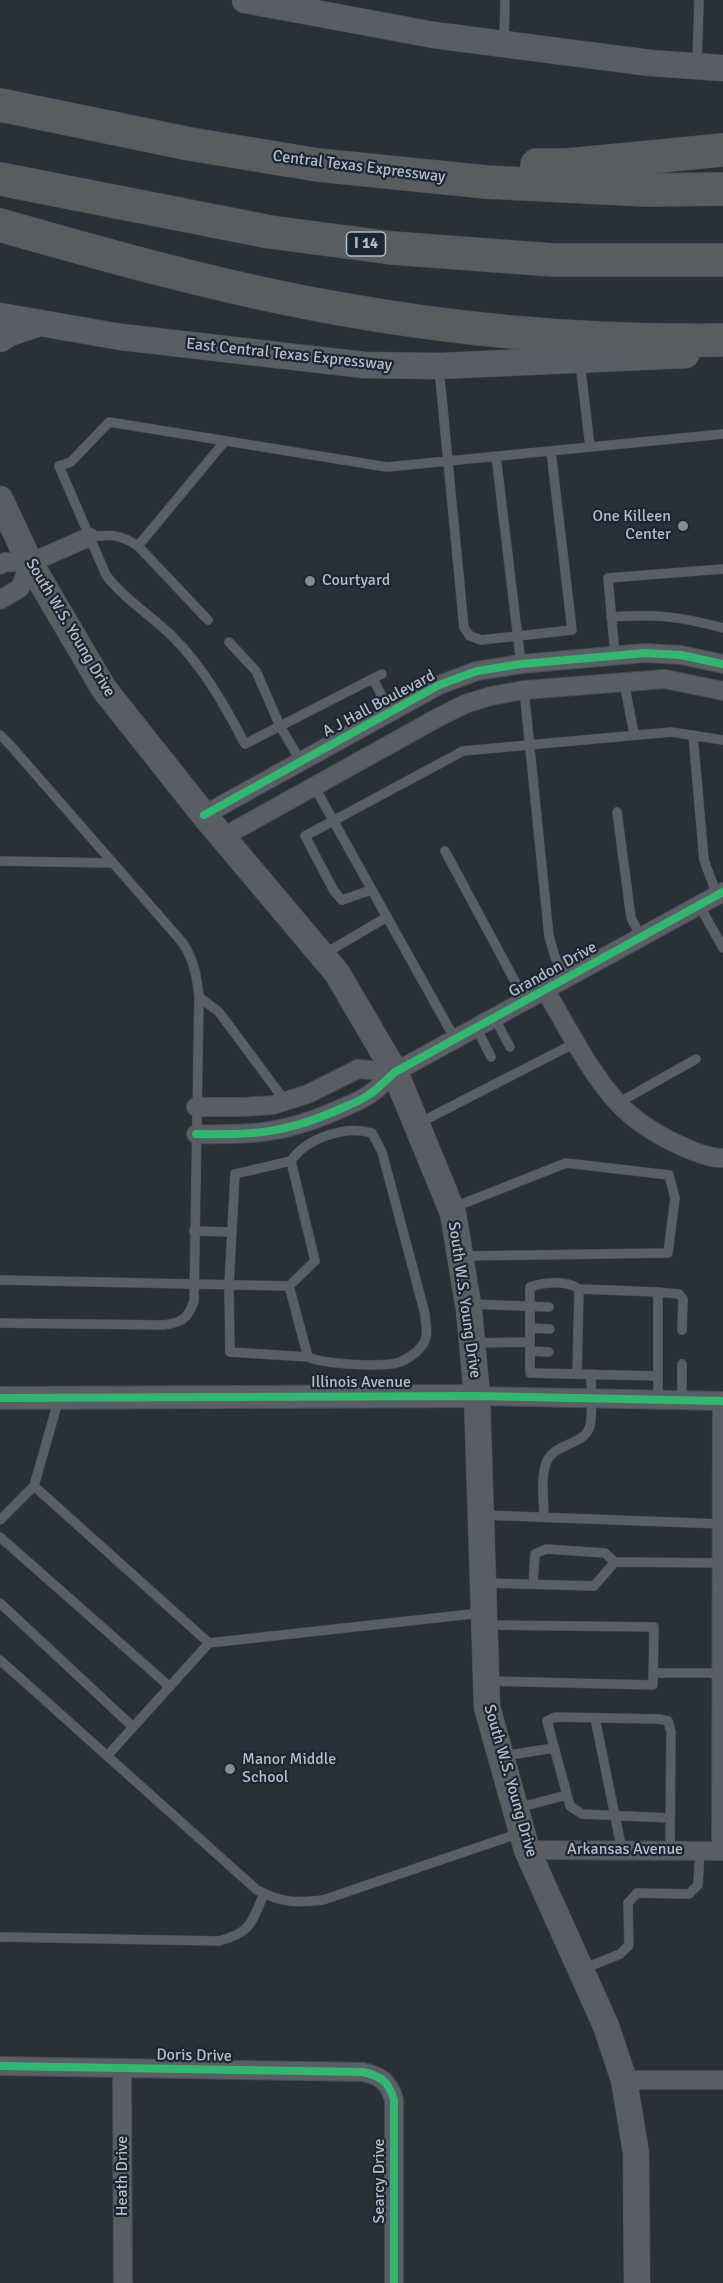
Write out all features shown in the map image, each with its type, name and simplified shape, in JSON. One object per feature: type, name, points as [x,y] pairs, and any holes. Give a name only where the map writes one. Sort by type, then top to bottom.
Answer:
[{"type":"highway","name":"Central Texas Expressway","points":[[0,105],[190,144],[318,165],[497,182],[647,190],[723,189]]},
{"type":"highway","points":[[318,165],[568,165],[723,150]]},
{"type":"highway","name":"I 14","points":[[7,181],[270,232],[392,248],[553,260],[723,260]]},
{"type":"highway","points":[[5,227],[175,273],[330,307],[447,324],[583,338],[723,340]]},
{"type":"main road","points":[[245,0],[434,35],[650,63],[723,68]]},
{"type":"main road","points":[[0,298],[38,324]]},
{"type":"main road","name":"East Central Texas Expressway","points":[[0,316],[121,337],[364,365],[439,366],[723,353]]},
{"type":"main road","points":[[0,339],[10,333],[38,324]]},
{"type":"main road","name":"South W.S. Young Drive","points":[[0,500],[30,563],[104,689],[204,815],[337,973],[395,1072],[451,1209],[468,1304],[477,1396],[487,1707],[521,1830],[606,2026],[624,2080],[636,2153],[637,2283]]},
{"type":"street","points":[[0,565],[5,562],[30,563],[89,537]]},
{"type":"street","points":[[0,600],[20,588],[30,563]]},
{"type":"street","name":"A J Hall Boulevard","points":[[204,815],[439,685],[468,675],[521,664],[645,653],[681,655],[723,664]]},
{"type":"street","points":[[615,655],[624,682]]},
{"type":"street","points":[[521,664],[524,690]]},
{"type":"street","points":[[223,837],[439,717],[465,704],[491,696],[524,690],[665,679],[723,691]]},
{"type":"street","points":[[301,762],[314,786]]},
{"type":"street","name":"Grandon Drive","points":[[196,1134],[234,1135],[275,1132],[305,1124],[368,1096],[395,1072],[720,894]]},
{"type":"street","points":[[545,990],[618,1103],[641,1123],[663,1137],[688,1150],[723,1158]]},
{"type":"street","points":[[196,1107],[273,1105],[308,1094],[358,1070],[395,1072]]},
{"type":"street","name":"Illinois Avenue","points":[[0,1398],[477,1396],[722,1401]]},
{"type":"street","points":[[722,1401],[722,1851]]},
{"type":"street","name":"Arkansas Avenue","points":[[521,1830],[622,1850],[722,1851]]},
{"type":"street","name":"Doris Drive","points":[[0,2066],[363,2073],[376,2075],[386,2081]]},
{"type":"street","name":"Heath Drive","points":[[122,2068],[123,2283]]},
{"type":"street","points":[[624,2080],[723,2080]]},
{"type":"street","name":"Searcy Drive","points":[[386,2081],[394,2100],[394,2283]]},
{"type":"lane","points":[[504,44],[505,0]]},
{"type":"lane","points":[[697,67],[699,0]]},
{"type":"lane","points":[[580,360],[590,447]]},
{"type":"lane","points":[[439,366],[464,627],[470,636],[481,640],[572,630],[551,451]]},
{"type":"lane","points":[[390,712],[377,677],[245,744],[204,672],[175,639],[114,586],[106,575],[59,466],[71,462],[109,422],[387,467],[723,434]]},
{"type":"lane","points":[[138,546],[225,441]]},
{"type":"lane","points":[[496,456],[521,664]]},
{"type":"lane","points":[[89,537],[111,534],[138,546],[208,620]]},
{"type":"lane","points":[[615,655],[608,578],[723,569]]},
{"type":"lane","points":[[611,617],[650,614],[680,616],[723,627]]},
{"type":"lane","points":[[229,642],[256,671],[280,726],[301,762]]},
{"type":"lane","points":[[624,682],[634,735]]},
{"type":"lane","points":[[524,690],[549,936],[555,957],[567,978]]},
{"type":"lane","points":[[371,890],[342,900],[334,891],[305,836],[463,751],[671,732],[723,740]]},
{"type":"lane","points":[[0,735],[190,952],[196,972],[199,997],[194,1301],[187,1318],[178,1323],[163,1325],[0,1323]]},
{"type":"lane","points":[[693,735],[704,860],[720,894]]},
{"type":"lane","points":[[314,786],[455,1039]]},
{"type":"lane","points":[[617,812],[632,918],[640,937]]},
{"type":"lane","points":[[445,851],[525,1000]]},
{"type":"lane","points":[[0,861],[113,863]]},
{"type":"lane","points":[[699,905],[723,948]]},
{"type":"lane","points":[[322,955],[387,917]]},
{"type":"lane","points":[[199,997],[219,1012],[285,1101]]},
{"type":"lane","points":[[494,1017],[510,1047]]},
{"type":"lane","points":[[476,1027],[491,1057]]},
{"type":"lane","points":[[416,1124],[501,1076],[577,1042]]},
{"type":"lane","points":[[618,1103],[696,1059]]},
{"type":"lane","points":[[0,1280],[229,1286],[289,1286],[315,1261],[291,1161],[296,1152],[310,1142],[354,1129],[372,1133],[382,1152],[425,1314],[426,1338],[417,1352],[398,1362],[378,1364],[319,1362],[308,1357],[230,1352],[229,1286],[235,1174],[291,1161]]},
{"type":"lane","points":[[451,1209],[566,1163],[669,1175],[675,1198],[668,1253],[460,1256]]},
{"type":"lane","points":[[194,1231],[232,1232]]},
{"type":"lane","points":[[658,1376],[530,1373],[530,1287],[540,1284],[573,1285],[579,1289],[679,1293],[683,1299],[684,1308],[682,1330]]},
{"type":"lane","points":[[289,1286],[308,1357]]},
{"type":"lane","points":[[577,1374],[573,1352],[574,1309],[579,1289]]},
{"type":"lane","points":[[658,1292],[658,1399]]},
{"type":"lane","points":[[468,1304],[549,1307]]},
{"type":"lane","points":[[530,1328],[550,1329]]},
{"type":"lane","points":[[472,1343],[530,1347],[549,1352]]},
{"type":"lane","points":[[682,1364],[682,1400]]},
{"type":"lane","points":[[544,1517],[545,1473],[548,1460],[557,1450],[585,1435],[590,1426],[591,1374]]},
{"type":"lane","points":[[0,1520],[34,1486],[59,1398]]},
{"type":"lane","points":[[34,1486],[209,1643]]},
{"type":"lane","points":[[480,1515],[722,1524]]},
{"type":"lane","points":[[0,1537],[170,1687]]},
{"type":"lane","points":[[532,1584],[535,1554],[546,1550],[605,1552],[615,1562],[722,1563]]},
{"type":"lane","points":[[483,1583],[594,1586],[615,1562]]},
{"type":"lane","points":[[0,1603],[134,1727]]},
{"type":"lane","points":[[107,1756],[209,1643],[484,1619],[654,1627],[653,1685],[486,1681]]},
{"type":"lane","points":[[0,1660],[257,1890],[276,1900],[299,1903],[323,1900],[521,1830],[567,1795]]},
{"type":"lane","points":[[653,1673],[722,1673]]},
{"type":"lane","points":[[670,1818],[582,1814],[570,1806],[547,1721],[555,1717],[668,1721],[671,1732],[670,1851]]},
{"type":"lane","points":[[595,1718],[622,1850]]},
{"type":"lane","points":[[500,1756],[554,1748]]},
{"type":"lane","points":[[580,1970],[620,1954],[629,1945],[628,1903],[637,1893],[689,1894],[698,1885],[700,1851]]},
{"type":"lane","points":[[0,1937],[219,1941],[247,1930],[264,1894]]},
{"type":"cycle path","points":[[204,815],[439,685],[477,671],[521,664],[645,653],[681,655],[723,664]]},
{"type":"cycle path","points":[[196,1134],[266,1132],[298,1125],[354,1103],[374,1091],[395,1072],[723,892]]},
{"type":"cycle path","points":[[0,1398],[477,1396],[723,1401]]},
{"type":"cycle path","points":[[0,2066],[363,2072],[379,2078],[387,2084],[394,2100],[394,2283]]},
{"type":"place","name":"One Killeen Center","points":[[683,526]]},
{"type":"place","name":"Courtyard","points":[[310,581]]},
{"type":"place","name":"Manor Middle School","points":[[230,1769]]}]
